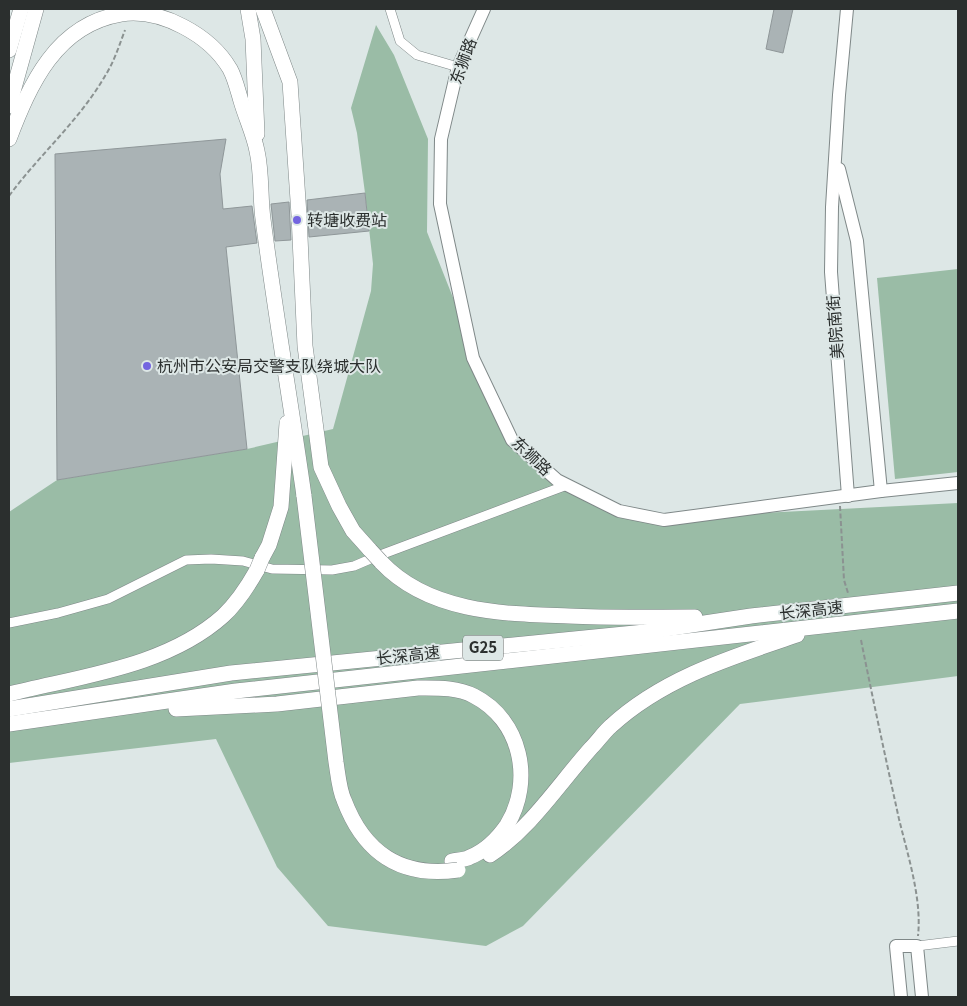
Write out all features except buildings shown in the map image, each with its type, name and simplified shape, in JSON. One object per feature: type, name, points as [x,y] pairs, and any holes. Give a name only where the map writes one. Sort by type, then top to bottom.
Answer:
[{"type":"highway","points":[[9,50],[21,9]]},
{"type":"highway","points":[[9,106],[36,9]]},
{"type":"highway","points":[[248,9],[254,39],[257,152],[263,218],[288,384],[309,495]]},
{"type":"highway","points":[[9,139],[22,106],[43,66],[66,39],[100,19],[136,12],[155,16],[182,26],[202,37],[217,51],[231,70],[257,152]]},
{"type":"highway","points":[[94,713],[277,704],[418,688],[457,690],[474,696],[495,711],[508,727],[517,745],[521,766],[520,790],[514,813],[500,835],[486,848],[470,858],[438,873],[405,867],[382,855],[369,844],[356,827],[343,799],[336,762],[309,495],[304,428],[305,346],[290,82],[264,12]]},
{"type":"highway","points":[[305,346],[321,467],[353,531],[381,562],[415,588],[444,601],[500,614],[607,617],[751,616]]},
{"type":"highway","points":[[9,694],[155,657],[190,640],[224,616],[246,589],[260,564],[269,545],[281,507],[288,384]]},
{"type":"highway","name":"长深高速","points":[[9,719],[231,673],[645,632],[751,616],[958,593]]},
{"type":"highway","name":"长深高速","points":[[9,719],[94,713],[236,691],[958,611]]},
{"type":"highway","points":[[455,866],[476,864],[503,846],[518,833],[611,726],[645,700],[696,672],[738,655],[827,625]]},
{"type":"street","points":[[390,9],[400,41],[417,55],[458,67]]},
{"type":"street","name":"东狮路","points":[[484,9],[458,67],[441,139],[440,204],[473,358],[512,440],[557,480],[619,511],[664,520],[881,491],[958,483]]},
{"type":"street","name":"美院南街","points":[[844,497],[831,272],[832,207],[847,9]]},
{"type":"street","name":"美院南街","points":[[836,158],[856,242],[881,491]]},
{"type":"street","points":[[9,623],[58,613],[108,599],[186,560],[243,561],[272,569],[332,570],[354,566],[567,485]]},
{"type":"street","points":[[901,997],[896,946],[917,946],[958,940]]},
{"type":"street","points":[[917,946],[922,997]]},
{"type":"path","points":[[9,196],[21,179],[90,100],[106,76],[125,30]]},
{"type":"path","points":[[844,497],[844,580],[848,593]]},
{"type":"path","points":[[861,640],[920,918],[917,946]]},
{"type":"green space","points":[[376,25],[394,55],[428,139],[427,232],[512,440],[567,485],[619,511],[685,517],[958,503],[958,676],[740,704],[523,926],[486,946],[328,926],[277,867],[216,739],[9,763],[9,512],[57,480],[247,449],[333,429],[371,291],[373,264],[357,133],[351,108]]},
{"type":"green space","points":[[958,269],[958,472],[895,479],[877,278]]},
{"type":"place","name":"转塘收费站","points":[[297,220]]},
{"type":"place","name":"杭州市公安局交警支队绕城大队","points":[[147,366]]}]
